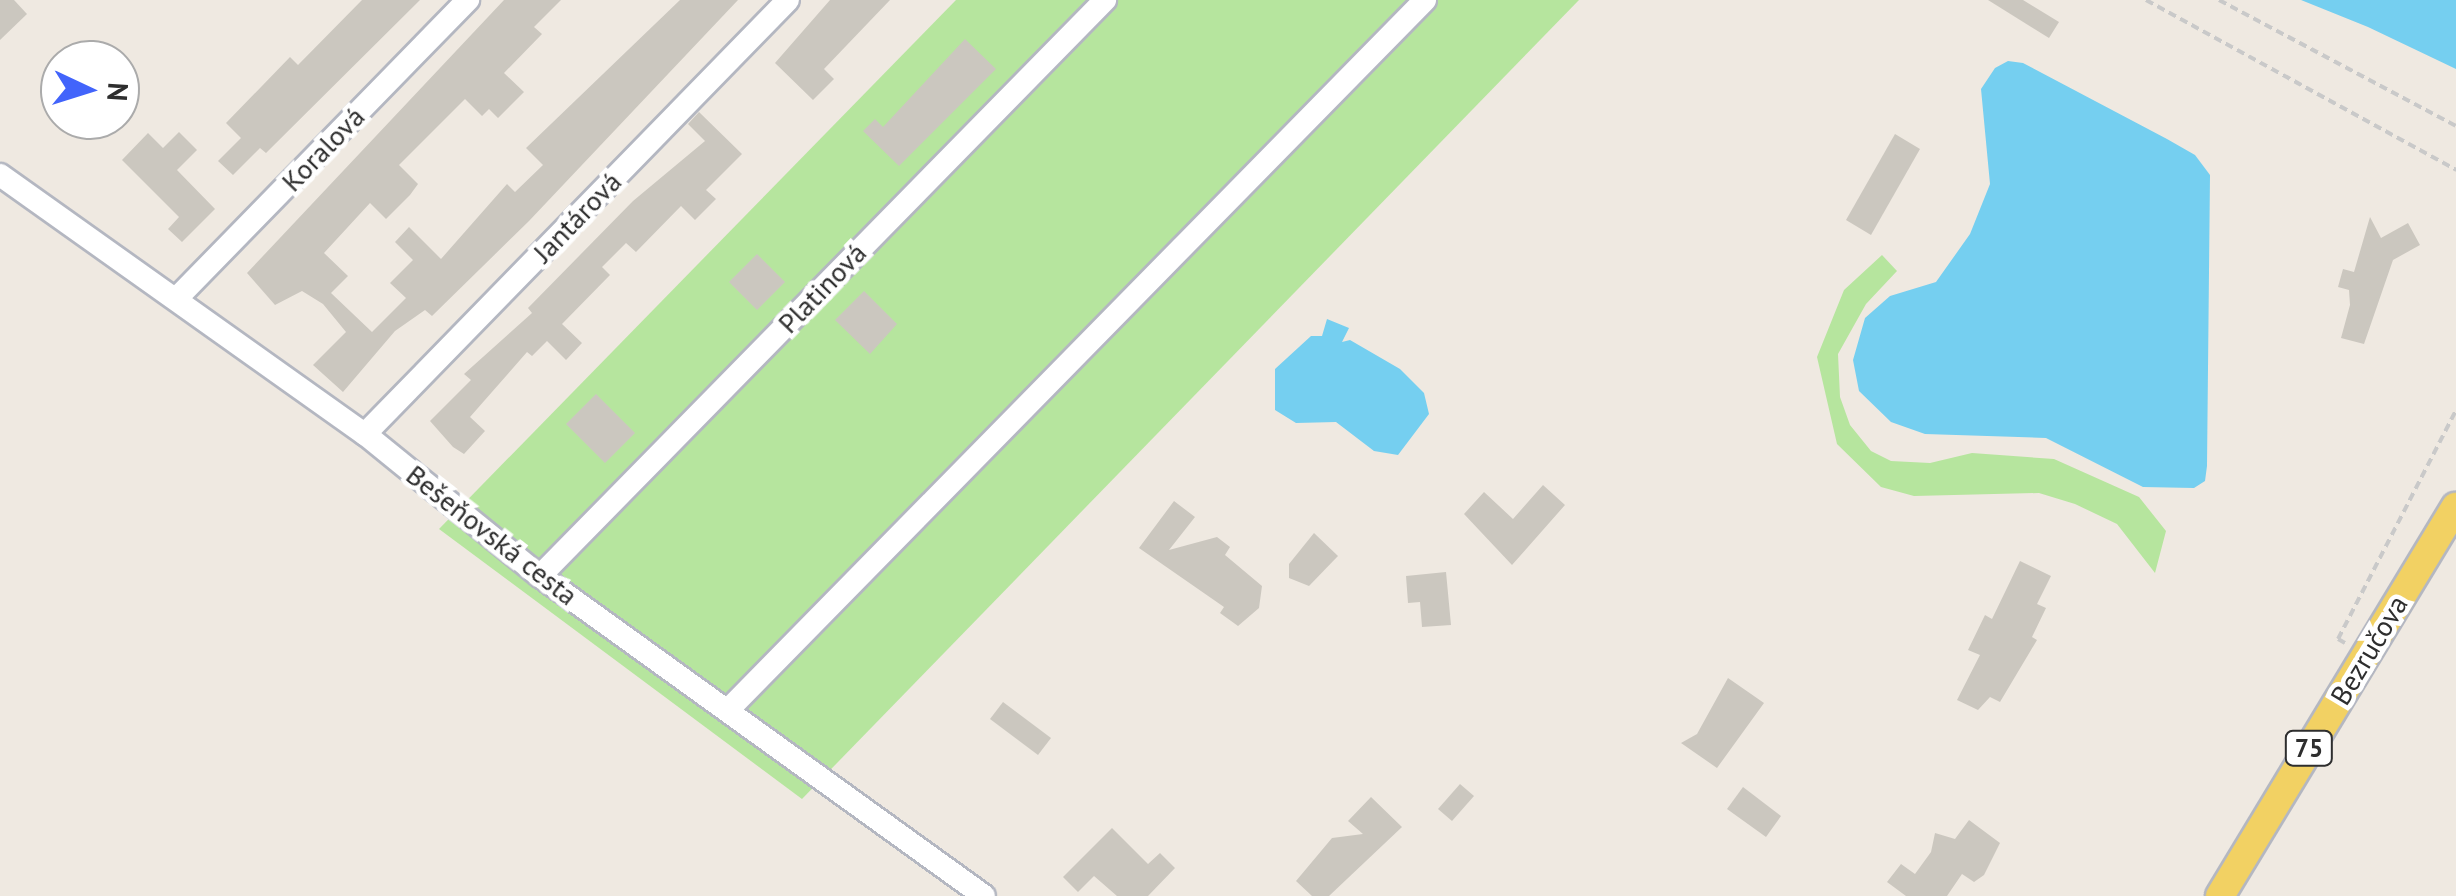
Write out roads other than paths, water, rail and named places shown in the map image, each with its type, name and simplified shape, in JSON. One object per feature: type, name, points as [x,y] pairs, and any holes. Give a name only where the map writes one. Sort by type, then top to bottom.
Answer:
[{"type":"main road","name":"Bezručova","points":[[2220,896],[2456,507]]},
{"type":"street","name":"Koralová","points":[[177,298],[468,0]]},
{"type":"street","name":"Jantárová","points":[[366,434],[788,0]]},
{"type":"street","name":"Platinová","points":[[540,576],[1105,0]]},
{"type":"street","points":[[728,710],[1426,0]]},
{"type":"street","name":"Bešeňovská cesta","points":[[0,175],[366,434],[540,576],[984,896]]},
{"type":"water","points":[[2301,0],[2456,0],[2456,69],[2368,27]]},
{"type":"water","points":[[2008,61],[2023,63],[2167,139],[2195,155],[2210,175],[2207,466],[2205,481],[2194,488],[2143,487],[2046,438],[1925,434],[1891,422],[1859,391],[1853,360],[1865,318],[1890,296],[1936,282],[1970,234],[1990,184],[1981,89],[1995,68]]},
{"type":"water","points":[[1327,319],[1349,328],[1342,342],[1350,340],[1400,369],[1424,393],[1429,414],[1398,455],[1374,451],[1336,422],[1296,423],[1275,410],[1275,369],[1311,336],[1322,336]]}]
